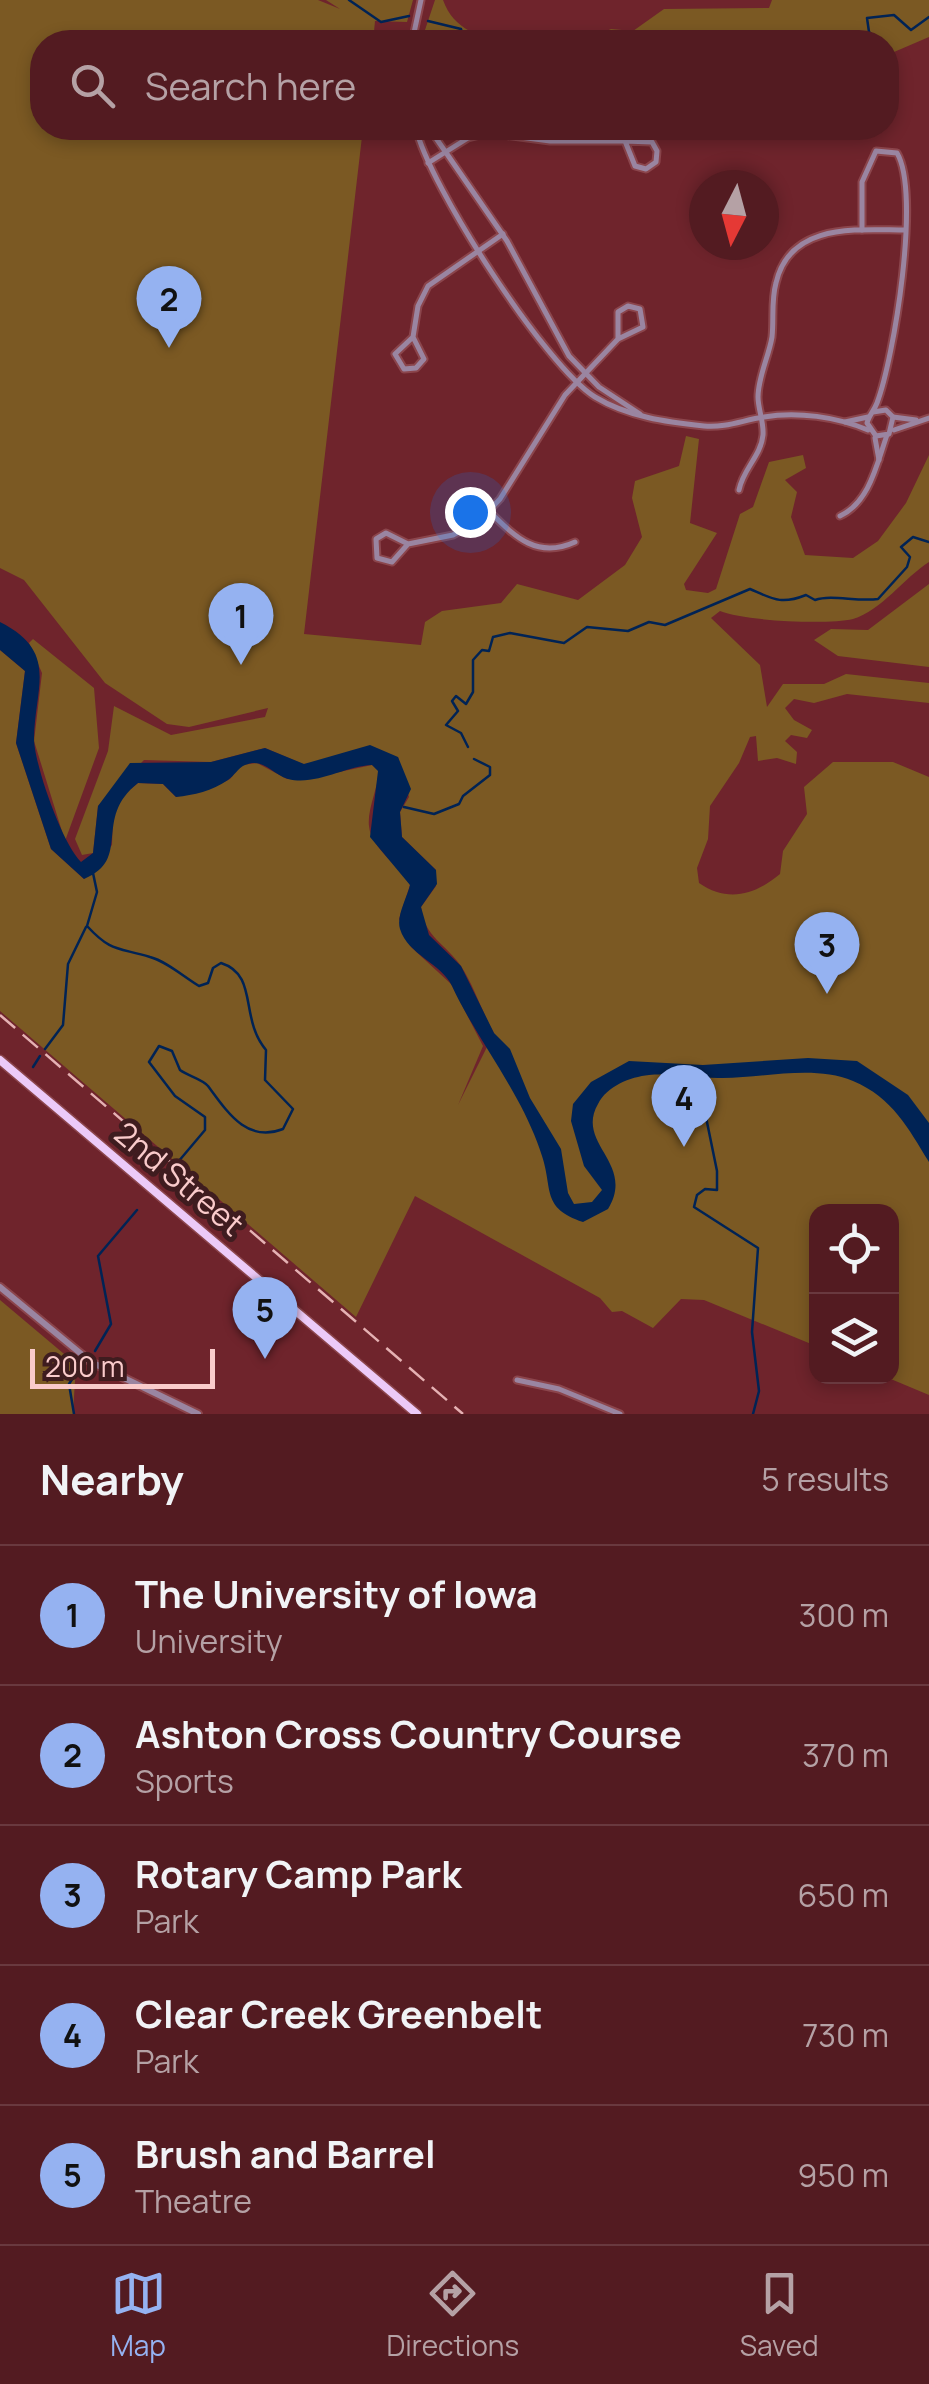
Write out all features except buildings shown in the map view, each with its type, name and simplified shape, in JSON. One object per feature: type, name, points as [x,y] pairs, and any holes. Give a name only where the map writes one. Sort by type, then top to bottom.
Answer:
[{"type":"main road","name":"2nd Street","points":[[0,1060],[417,1414]]},
{"type":"street","points":[[415,30],[421,0]]},
{"type":"street","points":[[420,140],[428,163],[552,358],[576,383],[611,406],[642,416],[710,426],[761,417],[805,415],[889,433],[929,418]]},
{"type":"street","points":[[436,140],[503,234],[560,343],[584,374],[642,416]]},
{"type":"street","points":[[428,163],[465,140]]},
{"type":"street","points":[[550,140],[652,142],[658,151],[656,162],[646,169],[635,166],[626,142]]},
{"type":"street","points":[[862,230],[862,182],[871,157],[883,149],[897,153],[905,230],[903,283],[881,391],[870,414],[879,460]]},
{"type":"street","points":[[739,490],[742,474],[762,443],[758,389],[769,353],[773,298],[781,267],[797,247],[818,234],[905,230]]},
{"type":"street","points":[[413,337],[395,354],[404,369],[416,368],[424,359],[413,337],[418,306],[428,286],[503,234]]},
{"type":"street","points":[[408,544],[386,533],[376,539],[374,552],[377,558],[392,562],[408,544],[453,535],[490,512],[543,425],[576,383],[618,339],[643,326],[640,309],[628,306],[618,312],[618,339]]},
{"type":"street","points":[[840,516],[854,506],[889,433],[890,414],[881,391]]},
{"type":"street","points":[[842,422],[870,414],[919,420]]},
{"type":"street","points":[[490,512],[518,538],[538,548],[557,550],[575,542]]},
{"type":"street","points":[[0,1287],[91,1362],[198,1414]]},
{"type":"street","points":[[517,1380],[562,1390],[620,1414]]},
{"type":"shaded area","points":[[0,0],[318,0],[340,9],[326,0],[413,0],[407,22],[375,21],[374,30],[30,30],[30,140],[362,140],[304,634],[421,645],[425,622],[442,611],[501,603],[517,584],[578,600],[625,565],[642,537],[632,498],[635,481],[679,466],[686,436],[699,439],[690,523],[717,533],[684,584],[686,590],[708,593],[716,589],[740,514],[753,507],[769,462],[803,455],[806,468],[785,480],[797,492],[791,517],[805,555],[853,558],[878,541],[906,503],[929,455],[929,562],[873,609],[841,621],[766,620],[720,611],[711,618],[760,665],[767,707],[783,684],[824,684],[846,674],[929,683],[929,703],[847,694],[814,703],[794,699],[785,708],[794,720],[812,730],[807,738],[791,735],[785,741],[797,752],[796,764],[777,758],[758,761],[756,736],[750,737],[739,763],[710,806],[708,839],[697,868],[699,883],[731,894],[761,887],[780,874],[783,851],[807,814],[804,787],[833,762],[893,762],[929,777],[929,1395],[899,1382],[899,1204],[809,1204],[809,1343],[704,1300],[681,1299],[653,1328],[622,1311],[612,1312],[600,1298],[415,1196],[356,1317],[0,1011],[0,650],[25,671],[16,743],[51,849],[84,879],[112,845],[113,814],[123,795],[138,783],[163,784],[176,797],[214,787],[230,779],[241,765],[257,763],[287,779],[372,765],[379,771],[370,813],[371,834],[410,885],[399,919],[411,947],[451,984],[483,1046],[458,1105],[494,1033],[461,966],[426,926],[421,907],[436,886],[436,870],[402,837],[400,812],[409,797],[398,757],[303,764],[265,748],[211,762],[144,760],[98,806],[93,853],[82,855],[75,839],[108,751],[114,706],[171,735],[265,717],[268,708],[189,727],[167,724],[105,683],[24,580],[0,568]]},
{"type":"shaded area","points":[[435,0],[443,0],[459,24],[468,30],[425,30]]},
{"type":"shaded area","points":[[772,0],[929,0],[929,37],[899,50],[899,30],[634,30],[664,9],[769,8]]},
{"type":"shaded area","points":[[929,584],[929,667],[838,656],[814,640],[831,629],[868,630]]},
{"type":"shaded area","points":[[33,639],[94,688],[99,748],[65,841],[34,741],[42,673],[29,643]]},
{"type":"shaded area","points":[[0,1300],[76,1364],[73,1414],[0,1414]]},
{"type":"water","points":[[0,622],[18,633],[37,658],[40,672],[35,750],[58,821],[81,862],[93,853],[98,806],[130,763],[211,762],[265,748],[304,764],[370,745],[398,757],[411,789],[400,812],[402,837],[436,870],[437,884],[421,907],[429,935],[461,966],[494,1033],[510,1049],[530,1098],[561,1149],[568,1193],[574,1204],[592,1202],[602,1190],[584,1166],[571,1121],[573,1104],[591,1082],[629,1061],[703,1065],[808,1058],[857,1061],[908,1095],[929,1123],[929,1162],[889,1105],[867,1088],[837,1076],[642,1076],[607,1092],[593,1118],[598,1143],[615,1179],[615,1193],[608,1209],[583,1222],[570,1216],[554,1204],[528,1120],[452,986],[410,946],[400,929],[410,885],[370,837],[378,771],[372,765],[362,766],[299,780],[251,763],[216,787],[176,797],[163,784],[138,783],[117,810],[107,861],[84,879],[51,849],[16,743],[25,671],[0,650]]},
{"type":"waterway","points":[[349,0],[381,22],[409,16]]},
{"type":"waterway","points":[[869,30],[867,18],[894,15],[911,30],[929,17]]},
{"type":"waterway","points":[[428,21],[461,30]]},
{"type":"waterway","points":[[468,747],[461,733],[446,725],[458,711],[452,701],[456,696],[466,704],[473,692],[473,660],[482,650],[489,651],[493,637],[510,633],[564,643],[587,627],[628,631],[649,622],[665,625],[750,589],[783,600],[806,595],[815,600],[878,599],[907,567],[910,557],[901,547],[913,537],[929,542]]},
{"type":"waterway","points":[[404,807],[434,814],[459,804],[463,796],[490,775],[490,767],[474,759]]},
{"type":"waterway","points":[[93,873],[97,892],[87,926],[103,941],[156,959],[199,986],[208,983],[213,968],[221,963],[240,977],[253,1025],[266,1050],[265,1080],[293,1109],[283,1129],[249,1129],[231,1115],[205,1084],[180,1070],[172,1051],[159,1046],[149,1062],[175,1096],[205,1117],[205,1130],[178,1162]]},
{"type":"waterway","points":[[45,1049],[63,1025],[68,964],[86,927]]},
{"type":"waterway","points":[[33,1067],[40,1056]]},
{"type":"waterway","points":[[680,1075],[695,1080],[700,1088],[717,1171],[717,1190],[705,1189],[697,1195],[694,1207],[758,1248],[752,1332],[759,1391],[753,1414]]},
{"type":"waterway","points":[[166,1176],[172,1169]]},
{"type":"waterway","points":[[95,1351],[111,1324],[98,1256],[137,1210]]},
{"type":"waterway","points":[[74,1414],[69,1384],[78,1370]]},
{"type":"railway","points":[[0,1015],[463,1414]]},
{"type":"place","name":"Ashton Cross Country Course","points":[[169,348]]},
{"type":"place","name":"The University of Iowa","points":[[241,665]]},
{"type":"place","name":"Rotary Camp Park","points":[[827,994]]},
{"type":"place","name":"Clear Creek Greenbelt","points":[[684,1147]]},
{"type":"place","name":"Brush and Barrel","points":[[265,1359]]}]
